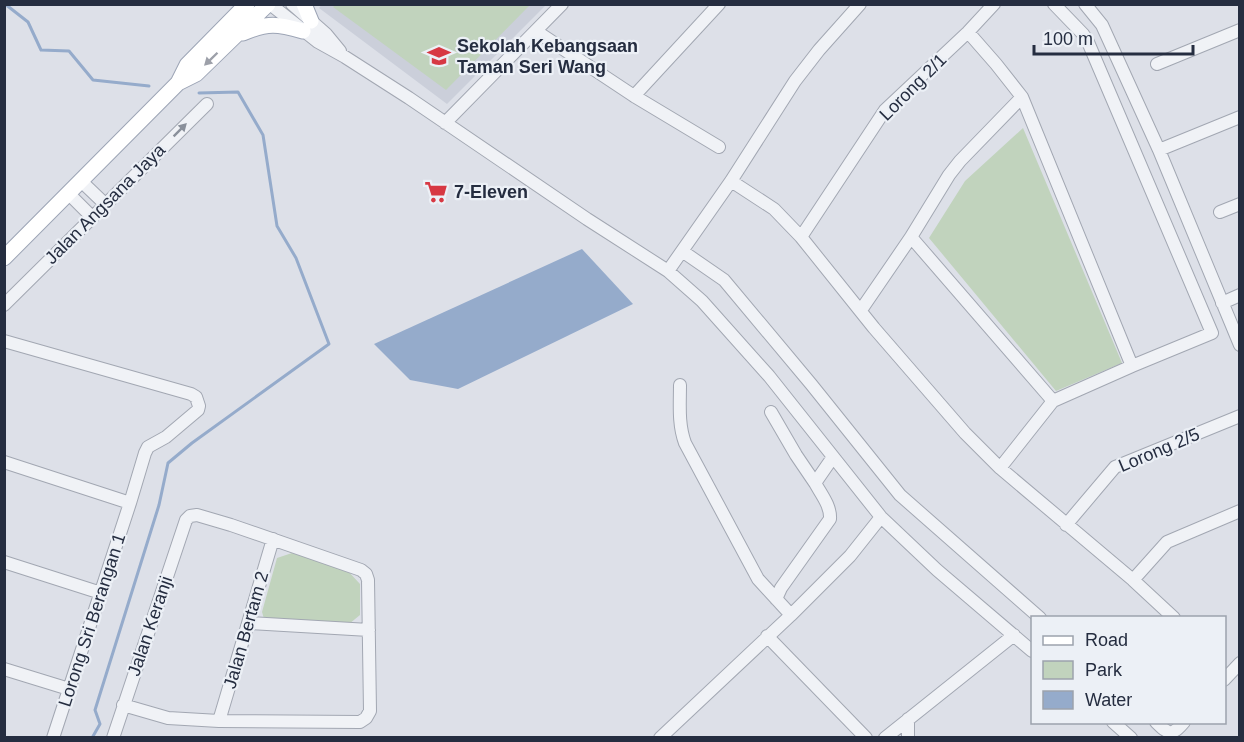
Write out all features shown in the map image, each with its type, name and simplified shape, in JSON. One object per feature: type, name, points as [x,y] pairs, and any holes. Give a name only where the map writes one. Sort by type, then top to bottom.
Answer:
[{"type":"main road","points":[[229,4],[229,32]]},
{"type":"main road","points":[[229,32],[247,4]]},
{"type":"main road","points":[[4,258],[178,83],[187,65],[269,4]]},
{"type":"main road","points":[[229,32],[268,25],[307,26],[304,4]]},
{"type":"street","points":[[269,4],[307,26]]},
{"type":"street","points":[[292,4],[318,42],[446,123],[668,271],[702,301],[769,376],[881,517],[937,570],[1031,650]]},
{"type":"street","points":[[446,123],[562,4]]},
{"type":"street","points":[[634,96],[719,4]]},
{"type":"street","points":[[668,271],[731,181],[795,81],[819,50],[861,4]]},
{"type":"street","name":"Lorong 2/1","points":[[801,237],[885,110],[968,33],[994,4]]},
{"type":"street","points":[[1000,468],[1053,401],[1212,333],[1088,42],[1054,4]]},
{"type":"street","points":[[1085,4],[1102,25],[1160,150],[1239,345]]},
{"type":"street","points":[[1157,64],[1239,30]]},
{"type":"street","points":[[536,31],[634,96],[719,147]]},
{"type":"street","points":[[968,33],[1022,97],[1132,366]]},
{"type":"street","points":[[861,310],[911,237],[954,168],[1022,97]]},
{"type":"street","name":"Jalan Angsana Jaya","points":[[4,305],[207,104]]},
{"type":"street","points":[[1160,150],[1239,117]]},
{"type":"street","points":[[81,181],[105,204]]},
{"type":"street","points":[[731,181],[774,209],[801,237],[874,328],[965,433],[1000,468],[1133,580],[1172,616]]},
{"type":"street","points":[[68,193],[92,217]]},
{"type":"street","points":[[1220,212],[1239,204]]},
{"type":"street","points":[[911,237],[1053,401]]},
{"type":"street","points":[[682,251],[724,280],[900,495],[1038,616]]},
{"type":"street","points":[[1222,303],[1239,296]]},
{"type":"street","name":"Lorong Sri Berangan 1","points":[[4,341],[191,394],[196,397],[199,406],[198,410],[166,436],[148,447],[142,460],[53,738]]},
{"type":"street","points":[[680,385],[680,423],[685,443],[755,574],[791,615]]},
{"type":"street","points":[[771,411],[831,516],[781,588],[776,599]]},
{"type":"street","name":"Lorong 2/5","points":[[1066,525],[1115,467],[1239,416]]},
{"type":"street","points":[[814,483],[833,457]]},
{"type":"street","points":[[4,462],[130,503]]},
{"type":"street","points":[[1133,580],[1167,542],[1239,511]]},
{"type":"street","name":"Jalan Keranji","points":[[113,738],[186,520],[197,514],[273,539]]},
{"type":"street","points":[[660,738],[850,556],[881,517]]},
{"type":"street","points":[[123,705],[168,718],[219,721],[360,722],[366,718],[370,711],[368,580],[366,574],[361,570],[273,539]]},
{"type":"street","name":"Jalan Bertam 2","points":[[219,721],[273,539]]},
{"type":"street","points":[[4,562],[100,593]]},
{"type":"street","points":[[248,623],[369,630]]},
{"type":"street","points":[[885,738],[1014,635]]},
{"type":"street","points":[[767,636],[866,738]]},
{"type":"street","points":[[4,669],[69,690]]},
{"type":"street","points":[[908,719],[908,738]]},
{"type":"street","points":[[1114,724],[1131,738]]},
{"type":"street","points":[[1157,724],[1166,732],[1175,732],[1183,724]]},
{"type":"shaded area","name":"Sekolah Kebangsaan Taman Seri Wang","points":[[322,4],[546,5],[447,104],[319,8]]},
{"type":"green space","name":"Sekolah Kebangsaan Taman Seri Wang","points":[[335,5],[530,5],[446,90],[333,7]]},
{"type":"green space","points":[[1023,128],[1122,363],[1056,391],[929,238],[965,181]]},
{"type":"green space","points":[[292,553],[347,570],[360,584],[360,615],[349,624],[265,622],[262,612],[277,558]]},
{"type":"water","points":[[582,249],[633,304],[458,389],[410,380],[374,344]]},
{"type":"waterway","points":[[5,4],[28,22],[41,50],[69,51],[93,80],[149,86]]},
{"type":"waterway","points":[[92,738],[100,724],[95,710],[159,505],[168,463],[192,443],[329,344],[296,258],[277,226],[263,135],[238,92],[199,93]]},
{"type":"place","name":"Sekolah Kebangsaan Taman Seri Wang","points":[[439,56]]},
{"type":"place","name":"7-Eleven","points":[[436,192]]}]
